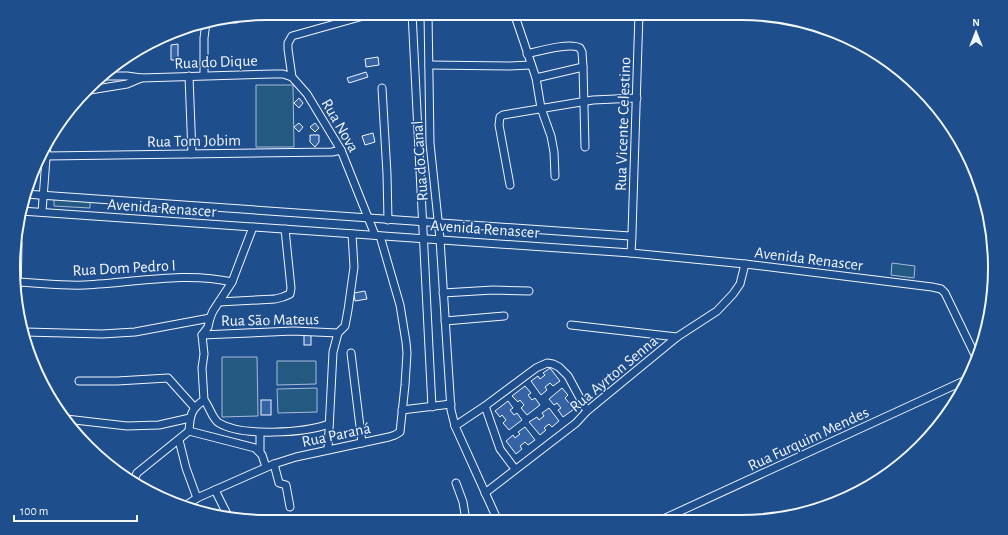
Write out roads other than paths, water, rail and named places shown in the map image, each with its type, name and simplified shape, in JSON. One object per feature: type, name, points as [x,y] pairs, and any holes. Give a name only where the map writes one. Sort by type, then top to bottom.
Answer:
[{"type":"street","points":[[292,77],[288,43],[292,36],[349,20]]},
{"type":"street","points":[[412,20],[432,407]]},
{"type":"street","name":"Rua do Canal","points":[[428,20],[430,143],[440,239],[450,404],[455,426],[495,515]]},
{"type":"street","points":[[516,20],[536,78],[541,108],[551,136],[556,176]]},
{"type":"street","name":"Rua Vicente Celestino","points":[[631,253],[639,20]]},
{"type":"street","points":[[204,75],[205,28]]},
{"type":"street","points":[[527,54],[565,46],[578,46],[580,48],[582,52],[583,66],[585,147]]},
{"type":"street","points":[[429,65],[531,65]]},
{"type":"street","points":[[536,78],[583,66]]},
{"type":"street","name":"Rua do Dique","points":[[110,76],[141,78],[204,75],[283,74],[292,77]]},
{"type":"street","points":[[189,76],[192,154]]},
{"type":"street","name":"Rua Nova","points":[[292,77],[307,94],[341,150],[377,235],[400,305],[407,353],[402,420]]},
{"type":"street","name":"Rua do Dique","points":[[95,89],[127,84],[141,78]]},
{"type":"street","points":[[382,88],[388,220]]},
{"type":"street","points":[[510,185],[499,125],[500,117],[506,114],[610,98],[637,98]]},
{"type":"street","name":"Rua Tom Jobim","points":[[47,156],[332,152],[341,150]]},
{"type":"street","points":[[42,212],[47,156]]},
{"type":"street","name":"Avenida Renascer","points":[[31,194],[628,237],[631,235]]},
{"type":"street","name":"Avenida Renascer","points":[[26,211],[631,253],[745,264],[932,287],[941,289],[945,293],[973,352]]},
{"type":"street","points":[[253,227],[232,282],[219,302],[210,318],[208,327],[202,335],[204,354],[202,368],[204,400],[208,404],[217,423],[233,428],[260,433],[304,430],[329,424]]},
{"type":"street","points":[[219,302],[275,299],[290,294],[291,288],[285,229]]},
{"type":"street","points":[[328,449],[333,352],[338,333],[345,326],[354,267],[352,234]]},
{"type":"street","name":"Rua Ayrton Senna","points":[[485,493],[576,424],[587,411],[677,337],[717,311],[740,284],[745,264]]},
{"type":"street","name":"Rua Dom Pedro I","points":[[21,282],[84,285],[195,277],[213,278],[232,282]]},
{"type":"street","points":[[443,293],[493,290],[529,291]]},
{"type":"street","points":[[445,321],[504,316]]},
{"type":"street","points":[[28,332],[102,334],[135,332],[210,318]]},
{"type":"street","points":[[570,325],[677,337]]},
{"type":"street","name":"Rua São Mateus","points":[[202,335],[293,331],[338,333]]},
{"type":"street","points":[[351,353],[362,443]]},
{"type":"street","points":[[455,426],[485,406],[536,368],[547,363],[559,367],[568,376],[587,411]]},
{"type":"street","points":[[79,380],[136,380],[168,378],[194,407]]},
{"type":"street","name":"Rua Furquim Mendes","points":[[672,515],[959,383]]},
{"type":"street","points":[[135,476],[137,473],[189,431],[190,418],[194,407],[204,400]]},
{"type":"street","points":[[402,410],[450,404]]},
{"type":"street","points":[[485,406],[500,449],[515,469]]},
{"type":"street","points":[[72,420],[127,426],[159,425],[190,418]]},
{"type":"street","name":"Rua Paraná","points":[[190,503],[197,498],[274,464],[328,449],[395,435],[400,432],[402,420]]},
{"type":"street","points":[[189,431],[251,447],[260,452]]},
{"type":"street","points":[[260,433],[260,452],[266,467]]},
{"type":"street","points":[[179,440],[186,468],[197,498]]},
{"type":"street","points":[[274,464],[279,483],[286,485],[290,507]]},
{"type":"street","points":[[456,483],[463,502],[465,515]]},
{"type":"street","points":[[215,490],[225,511]]}]
